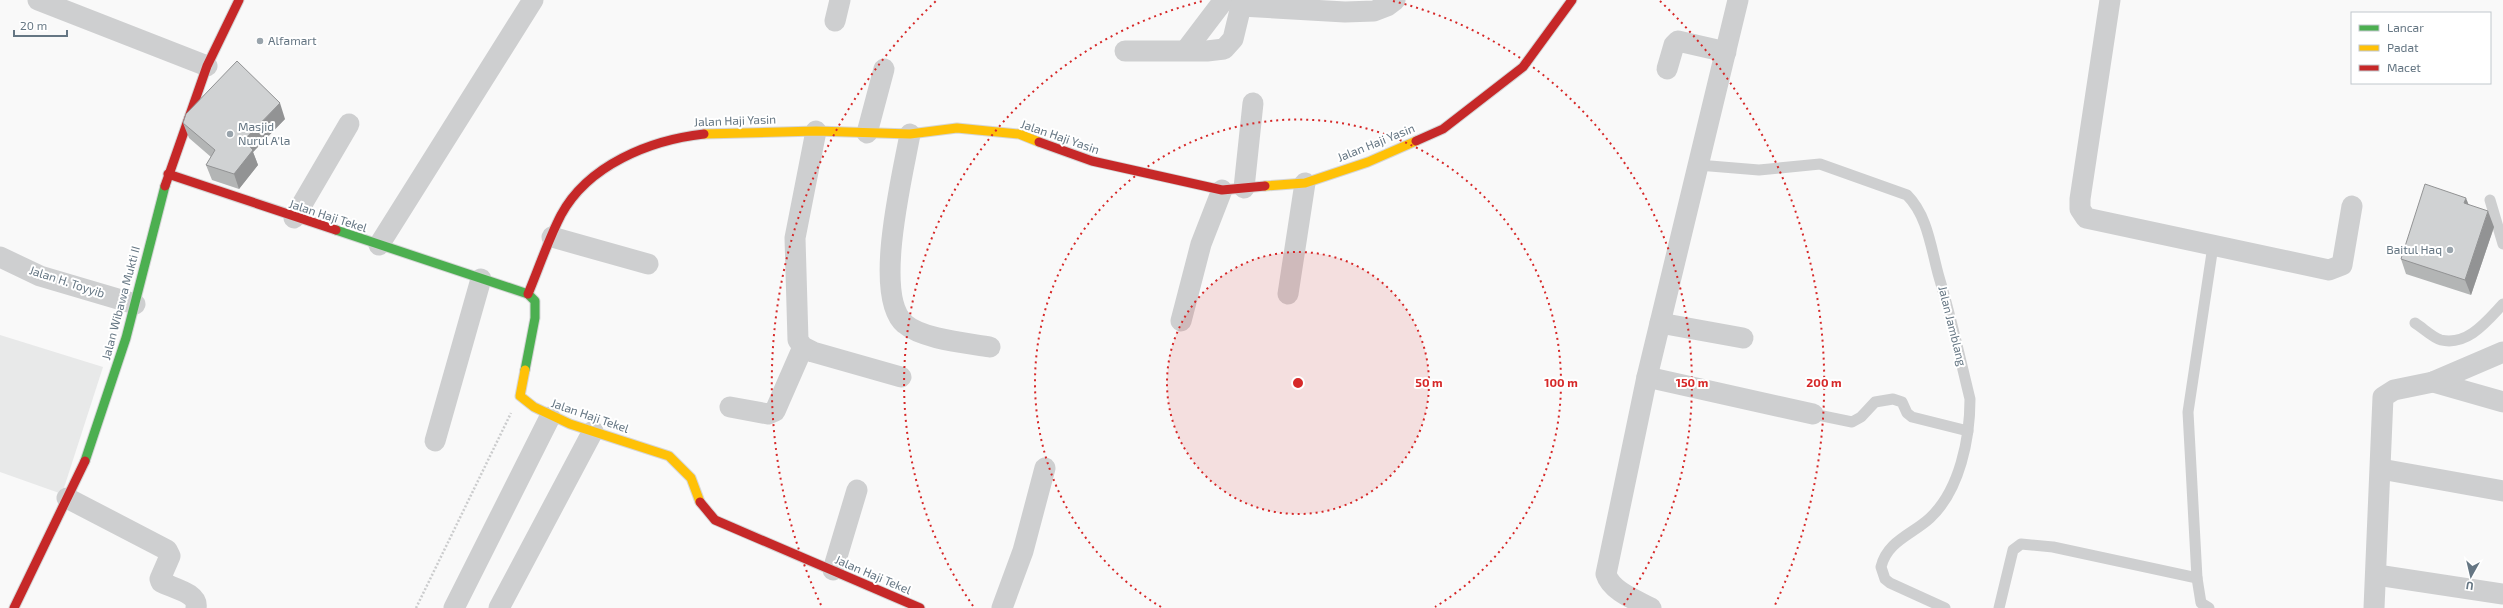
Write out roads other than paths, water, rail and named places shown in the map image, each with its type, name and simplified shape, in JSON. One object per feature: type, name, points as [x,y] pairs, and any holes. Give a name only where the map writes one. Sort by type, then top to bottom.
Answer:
[{"type":"street","points":[[38,0],[207,66]]},
{"type":"street","name":"Jalan Wibawa Mukti II","points":[[14,608],[86,458],[126,338],[168,174],[207,66],[239,0]]},
{"type":"street","points":[[379,245],[533,0]]},
{"type":"street","points":[[835,21],[840,0]]},
{"type":"street","points":[[1230,2],[1345,12],[1374,11],[1395,0]]},
{"type":"street","name":"Jalan Haji Yasin","points":[[528,294],[561,215],[578,190],[604,169],[642,149],[677,137],[719,132],[816,131],[910,134],[957,128],[1019,134],[1092,161],[1222,190],[1305,183],[1368,162],[1443,129],[1523,67],[1572,0]]},
{"type":"street","points":[[1652,608],[1615,588],[1608,581],[1606,574],[1647,377],[1738,0]]},
{"type":"street","points":[[2110,0],[2080,209],[2086,218],[2097,222],[2328,270],[2342,265],[2344,260],[2352,206]]},
{"type":"street","points":[[1186,50],[1230,2]]},
{"type":"street","points":[[1125,50],[1207,51],[1224,49],[1233,39],[1230,2]]},
{"type":"street","points":[[1667,69],[1674,45],[1678,41],[1726,52]]},
{"type":"street","points":[[867,133],[884,69]]},
{"type":"street","points":[[1244,188],[1253,103]]},
{"type":"street","points":[[294,218],[349,124]]},
{"type":"street","points":[[816,131],[795,238],[797,334],[803,347],[901,378]]},
{"type":"street","points":[[910,134],[889,264],[895,311],[905,324],[923,332],[990,347]]},
{"type":"street","name":"Jalan Haji Tekel","points":[[168,174],[294,218],[528,294],[535,301],[536,318],[520,396],[550,417],[669,456],[681,466],[693,482],[699,504],[715,520],[920,608]]},
{"type":"street","points":[[1288,294],[1305,183]]},
{"type":"street","points":[[1181,321],[1201,244],[1222,190]]},
{"type":"street","points":[[552,237],[648,264]]},
{"type":"street","name":"Jalan H. Toyyib","points":[[0,257],[40,276],[135,304]]},
{"type":"street","points":[[435,440],[481,279]]},
{"type":"street","points":[[1660,323],[1743,338]]},
{"type":"street","points":[[730,407],[768,414],[775,411],[803,347]]},
{"type":"street","points":[[2374,608],[2377,575],[2383,397],[2394,390],[2433,382],[2503,352]]},
{"type":"street","points":[[1647,377],[1813,414]]},
{"type":"street","points":[[2433,382],[2503,402]]},
{"type":"street","points":[[454,608],[550,417]]},
{"type":"street","points":[[499,608],[593,431]]},
{"type":"street","points":[[1002,608],[1023,551],[1045,468]]},
{"type":"street","points":[[2381,470],[2503,491]]},
{"type":"street","points":[[832,570],[857,490]]},
{"type":"street","points":[[67,498],[167,550],[170,556],[160,582],[194,597],[196,608]]},
{"type":"street","points":[[2377,575],[2503,594]]},
{"type":"lane","name":"Jalan Jamblang","points":[[1698,165],[1759,170],[1820,164],[1907,195],[1916,204],[1922,216],[1944,292],[1970,399],[1968,431],[1962,468],[1940,507],[1930,518],[1892,547],[1881,567],[1885,580],[1945,608]]},
{"type":"lane","points":[[2490,200],[2503,244]]},
{"type":"lane","points":[[2209,608],[2201,603],[2197,578],[2188,412],[2213,246]]},
{"type":"lane","points":[[2415,323],[2440,340],[2460,341],[2480,328],[2503,304]]},
{"type":"lane","points":[[1813,414],[1852,422],[1861,417],[1875,402],[1893,400],[1902,402],[1907,413],[1912,417],[1968,431]]},
{"type":"lane","points":[[1999,608],[2013,550],[2021,544],[2053,547],[2197,578]]},
{"type":"place","name":"Alfamart","points":[[260,41]]},
{"type":"place","name":"Masjid Nurul A'la","points":[[230,134]]},
{"type":"place","name":"Baitul Haq","points":[[2450,250]]}]
